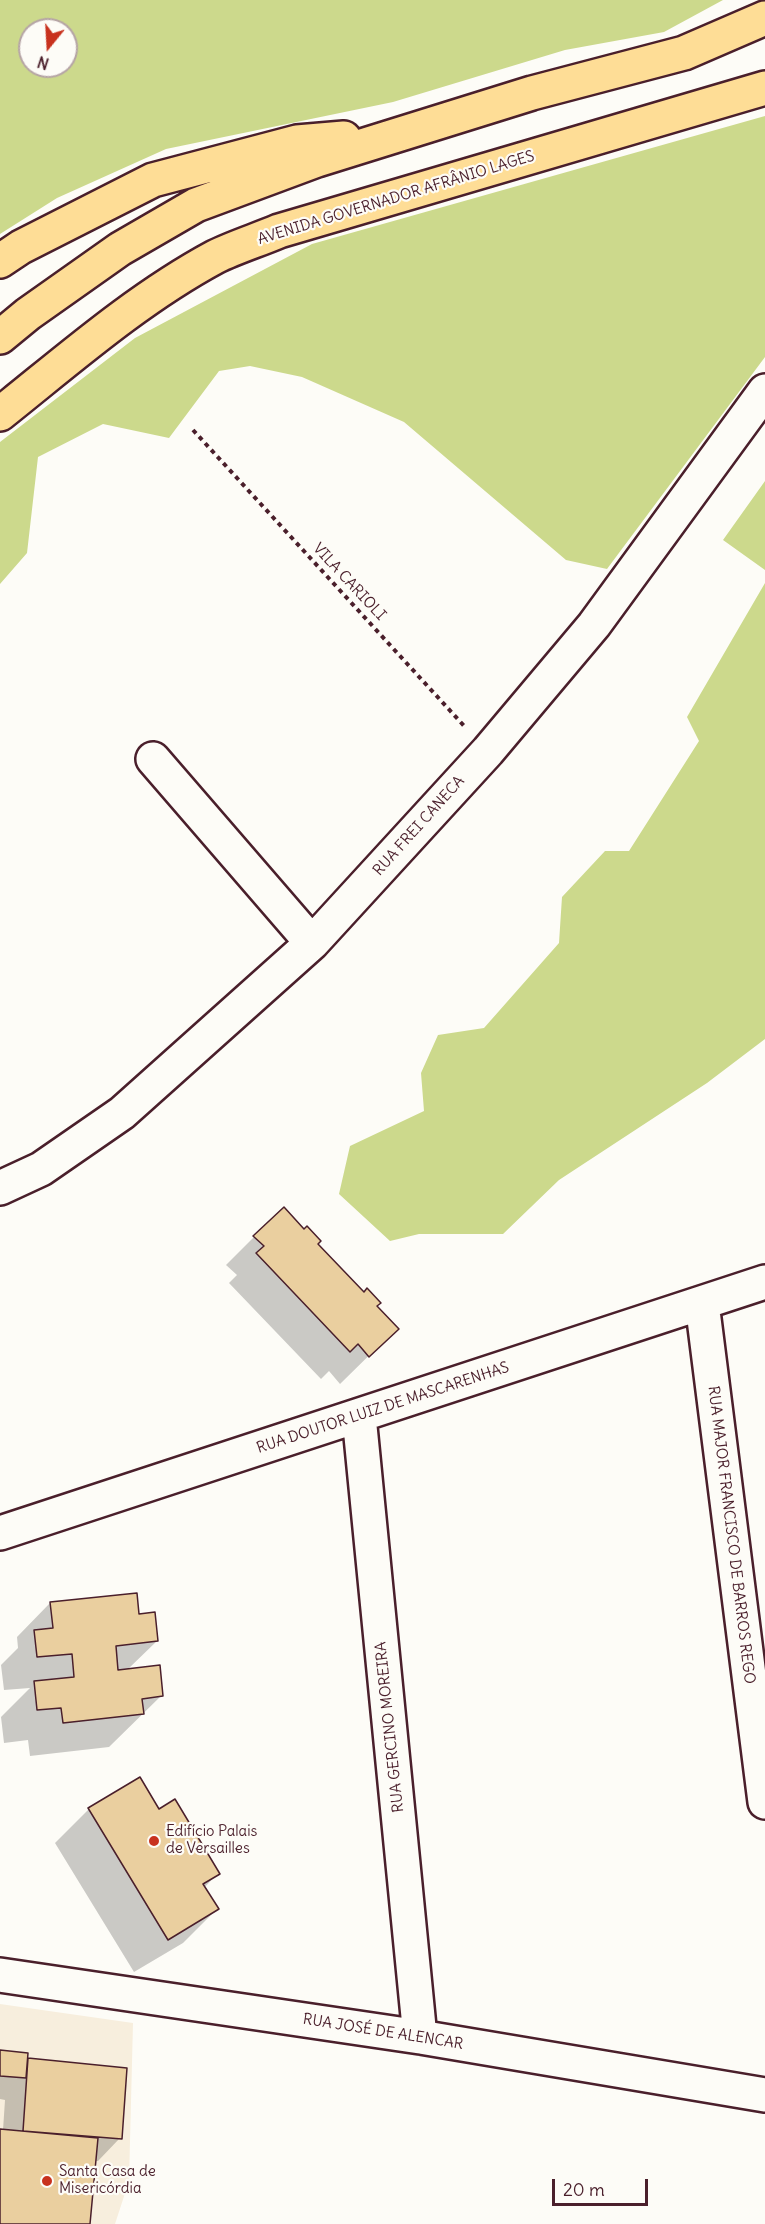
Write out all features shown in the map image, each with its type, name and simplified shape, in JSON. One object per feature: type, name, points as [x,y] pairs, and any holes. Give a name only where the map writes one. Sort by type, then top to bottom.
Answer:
[{"type":"main road","points":[[0,337],[28,314],[120,249],[196,205],[316,160],[532,93],[684,53],[765,18]]},
{"type":"main road","name":"AVENIDA GOVERNADOR AFRÂNIO LAGES","points":[[0,414],[100,335],[168,286],[216,256],[279,231],[765,88]]},
{"type":"main road","points":[[0,261],[21,247],[153,180],[297,142],[406,132]]},
{"type":"street","name":"RUA FREI CANECA","points":[[0,1188],[41,1169],[122,1113],[312,943],[488,751],[594,625],[765,391]]},
{"type":"street","points":[[153,759],[312,943]]},
{"type":"street","name":"RUA DOUTOR LUIZ DE MASCARENHAS","points":[[0,1533],[765,1282]]},
{"type":"street","name":"RUA MAJOR FRANCISCO DE BARROS REGO","points":[[702,1303],[765,1802]]},
{"type":"street","name":"RUA GERCINO MOREIRA","points":[[359,1416],[420,2037]]},
{"type":"street","name":"RUA JOSÉ DE ALENCAR","points":[[0,1975],[420,2037],[765,2095]]},
{"type":"path","name":"VILA CARIOLI","points":[[193,430],[488,751]]},
{"type":"shaded area","points":[[0,2004],[133,2023],[129,2181],[115,2224],[0,2224]]},
{"type":"green space","points":[[0,0],[723,0],[664,32],[565,50],[393,102],[166,149],[57,198],[0,234]]},
{"type":"green space","points":[[765,116],[765,357],[607,569],[566,560],[404,422],[302,377],[250,366],[219,371],[169,438],[103,424],[38,457],[27,553],[0,584],[0,442],[135,338],[312,244]]},
{"type":"green space","points":[[765,481],[765,570],[723,540]]},
{"type":"green space","points":[[765,583],[765,1039],[707,1083],[559,1180],[503,1234],[419,1234],[390,1241],[339,1194],[350,1146],[424,1111],[421,1073],[438,1035],[484,1028],[559,943],[562,897],[605,851],[629,851],[699,741],[687,717]]},
{"type":"building","points":[[284,1207],[304,1229],[307,1226],[321,1241],[318,1244],[364,1292],[367,1288],[381,1303],[377,1306],[399,1329],[369,1357],[358,1344],[350,1352],[256,1253],[264,1246],[253,1236]]},
{"type":"building","points":[[137,1593],[139,1614],[155,1612],[158,1641],[116,1646],[118,1670],[160,1665],[163,1696],[142,1699],[144,1714],[63,1723],[61,1708],[37,1710],[34,1681],[74,1677],[72,1654],[37,1657],[34,1630],[53,1628],[50,1602]]},
{"type":"building","name":"Edifício Palais de Versailles","points":[[140,1777],[159,1809],[175,1799],[220,1874],[203,1884],[219,1909],[168,1940],[88,1808]]},
{"type":"building","points":[[0,2050],[28,2053],[26,2078],[0,2076]]},
{"type":"building","points":[[28,2058],[127,2068],[122,2139],[23,2131]]},
{"type":"building","name":"Santa Casa de Misericórdia","points":[[0,2129],[98,2138],[90,2224],[0,2224]]},
{"type":"place","name":"Edifício Palais de Versailles","points":[[154,1841]]},
{"type":"place","name":"Santa Casa de Misericórdia","points":[[47,2181]]}]
